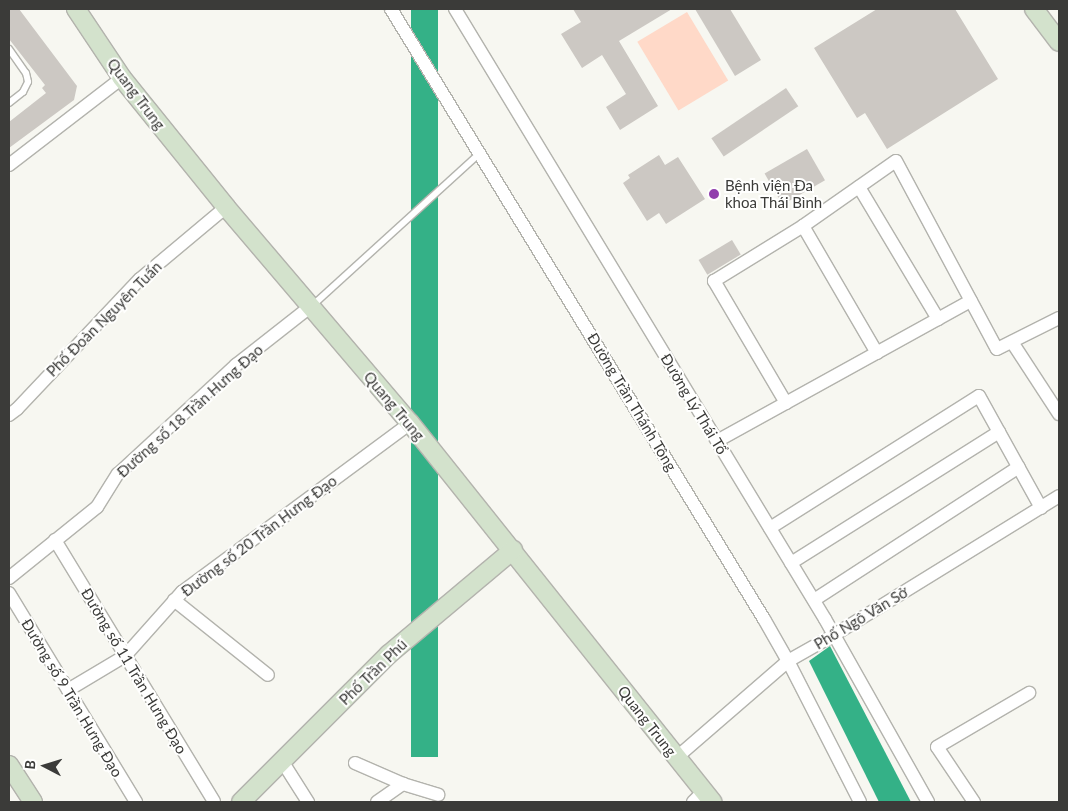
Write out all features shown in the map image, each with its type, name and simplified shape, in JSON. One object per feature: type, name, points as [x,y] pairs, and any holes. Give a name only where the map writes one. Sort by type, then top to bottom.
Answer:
[{"type":"main road","name":"Quang Trung","points":[[76,9],[122,78],[226,207],[310,308],[410,423],[513,550],[676,758],[703,799]]},
{"type":"main road","points":[[1034,9],[1059,42]]},
{"type":"main road","name":"Phố Trần Phú","points":[[241,802],[389,654],[513,550]]},
{"type":"main road","points":[[9,764],[33,802]]},
{"type":"street","name":"Đường Trần Thánh Tông","points":[[390,9],[792,658],[860,802]]},
{"type":"street","name":"Đường Lý Thái Tổ","points":[[455,9],[814,600],[928,802]]},
{"type":"street","points":[[9,165],[122,78]]},
{"type":"street","points":[[786,403],[714,281],[803,226],[896,160],[997,349],[1059,318]]},
{"type":"street","points":[[859,188],[938,319]]},
{"type":"street","name":"Phố Đoàn Nguyên Tuấn","points":[[9,415],[140,279],[226,207]]},
{"type":"street","points":[[803,226],[877,353]]},
{"type":"street","points":[[717,441],[971,301]]},
{"type":"street","name":"Đường số 18 Trần Hưng Đạo","points":[[9,578],[97,508],[118,474],[236,365],[310,308]]},
{"type":"street","points":[[1012,342],[1059,414]]},
{"type":"street","points":[[770,528],[979,396],[1042,508]]},
{"type":"street","name":"Đường số 20 Trần Hưng Đạo","points":[[68,690],[125,656],[174,600],[410,423]]},
{"type":"street","points":[[791,563],[999,432]]},
{"type":"street","points":[[814,600],[1019,467]]},
{"type":"street","name":"Phố Ngô Văn Sở","points":[[676,758],[792,658],[834,635],[1059,496]]},
{"type":"street","name":"Đường số 11 Trần Hưng Đạo","points":[[55,540],[214,802]]},
{"type":"street","name":"Đường số 9 Trần Hưng Đạo","points":[[9,593],[136,802]]},
{"type":"street","points":[[174,600],[268,675]]},
{"type":"street","points":[[974,802],[938,747],[1029,693]]},
{"type":"street","points":[[282,761],[308,802]]},
{"type":"street","points":[[355,763],[403,784],[438,796]]},
{"type":"street","points":[[376,802],[403,784]]},
{"type":"lane","points":[[9,49],[26,73],[28,82],[23,92],[9,103]]},
{"type":"lane","points":[[310,308],[480,153]]},
{"type":"shaded area","points":[[411,9],[438,9],[438,757],[411,757]]},
{"type":"shaded area","points":[[687,12],[728,81],[678,110],[637,42]]},
{"type":"shaded area","points":[[830,646],[911,802],[879,802],[809,661]]},
{"type":"building","points":[[9,9],[19,9],[77,86],[74,100],[9,148],[9,122],[46,93],[42,88],[45,85],[9,39]]},
{"type":"building","points":[[573,9],[672,9],[619,41],[658,106],[620,130],[606,107],[626,94],[602,55],[582,68],[561,34],[581,22]]},
{"type":"building","points":[[695,9],[730,9],[761,60],[735,76]]},
{"type":"building","points":[[877,9],[955,9],[998,79],[887,149],[865,113],[857,118],[814,48]]},
{"type":"building","points":[[786,88],[798,106],[724,157],[711,138]]},
{"type":"building","points":[[807,149],[825,180],[783,205],[765,174]]},
{"type":"building","points":[[659,155],[665,165],[678,157],[705,199],[666,224],[659,213],[647,221],[623,183],[630,178],[628,175]]},
{"type":"building","points":[[732,240],[741,255],[707,275],[699,260]]},
{"type":"place","name":"Bệnh viện Đa khoa Thái Bình","points":[[714,194]]}]
